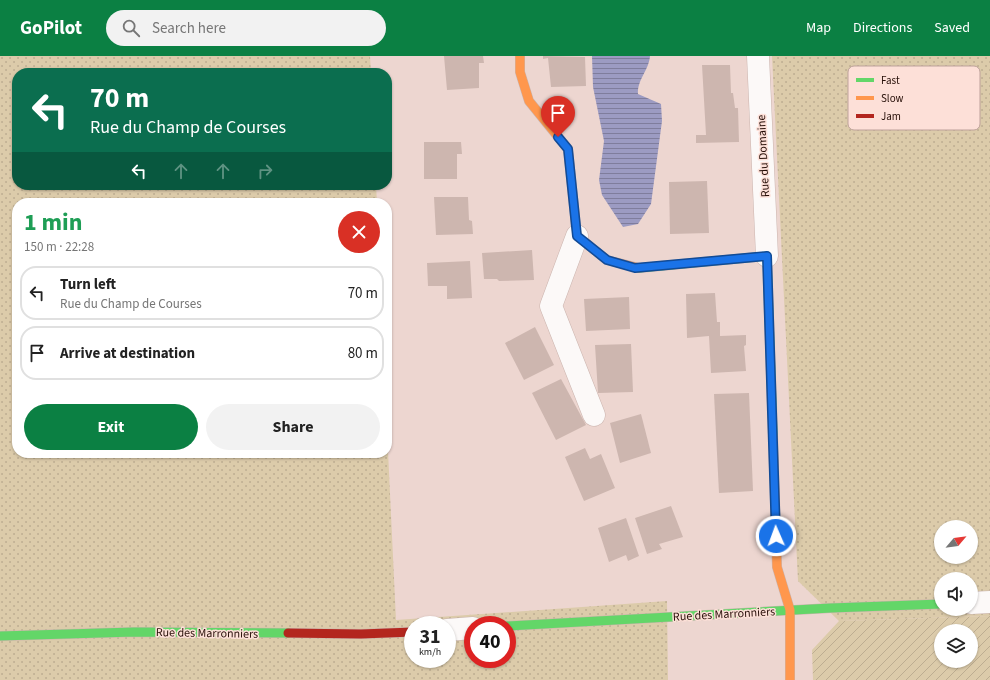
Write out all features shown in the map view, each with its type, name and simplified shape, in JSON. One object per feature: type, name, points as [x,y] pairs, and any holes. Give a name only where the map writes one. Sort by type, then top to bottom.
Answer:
[{"type":"street","points":[[520,56],[520,72],[529,102],[568,149],[577,236],[551,306],[594,415]]},
{"type":"street","name":"Rue du Domaine","points":[[758,56],[767,256]]},
{"type":"street","points":[[577,236],[607,260],[635,268],[767,256],[778,567],[790,610],[790,680]]},
{"type":"street","points":[[978,603],[990,602]]},
{"type":"street","name":"Rue des Marronniers","points":[[516,625],[790,610],[934,604]]},
{"type":"street","name":"Rue des Marronniers","points":[[0,636],[134,632],[361,634],[404,632]]},
{"type":"shaded area","points":[[0,56],[370,56],[371,68],[12,68],[12,190],[376,190],[377,198],[12,198],[12,458],[388,458],[396,620],[404,619],[404,668],[456,668],[456,616],[453,616],[667,601],[668,680],[0,680]]},
{"type":"shaded area","points":[[772,56],[990,56],[990,616],[839,621],[798,581]]},
{"type":"shaded area","points":[[990,616],[990,680],[813,680],[812,650],[839,621]]},
{"type":"water","points":[[592,56],[650,56],[648,66],[639,84],[638,94],[661,104],[662,121],[651,204],[638,224],[623,227],[602,195],[599,180],[604,141],[593,87]]},
{"type":"building","points":[[444,56],[483,56],[484,63],[479,63],[479,88],[447,90]]},
{"type":"building","points":[[543,56],[585,57],[586,86],[551,87],[548,58],[543,59]]},
{"type":"building","points":[[702,65],[730,65],[731,93],[733,93],[735,108],[738,108],[739,142],[696,143],[696,135],[706,135]]},
{"type":"building","points":[[424,142],[461,142],[462,154],[457,154],[457,179],[424,179]]},
{"type":"building","points":[[707,181],[709,233],[670,234],[669,182]]},
{"type":"building","points":[[434,197],[468,197],[469,220],[472,221],[473,234],[436,235]]},
{"type":"building","points":[[532,250],[534,280],[499,281],[497,279],[484,279],[482,253]]},
{"type":"building","points":[[470,261],[472,298],[447,299],[447,286],[428,286],[427,263]]},
{"type":"building","points":[[715,293],[717,322],[720,322],[720,336],[746,335],[746,345],[744,346],[746,371],[711,373],[709,336],[687,338],[686,294]]},
{"type":"building","points":[[629,297],[630,329],[586,331],[584,299]]},
{"type":"building","points":[[535,327],[554,365],[524,380],[505,343]]},
{"type":"building","points":[[631,344],[633,392],[598,393],[595,345]]},
{"type":"building","points":[[561,379],[586,425],[556,440],[532,393]]},
{"type":"building","points":[[749,393],[753,491],[719,493],[714,394]]},
{"type":"building","points":[[641,414],[651,453],[620,463],[610,423]]},
{"type":"building","points":[[585,448],[590,459],[601,454],[615,488],[584,501],[565,457]]},
{"type":"building","points":[[671,506],[683,537],[659,544],[662,549],[647,554],[635,518]]},
{"type":"building","points":[[626,518],[639,556],[628,561],[626,555],[609,562],[598,528]]},
{"type":"traffic: fast","points":[[639,268],[767,256],[773,435]]},
{"type":"traffic: fast","points":[[516,626],[831,608],[934,604]]},
{"type":"traffic: fast","points":[[0,636],[134,632],[288,633]]},
{"type":"traffic: slow","points":[[520,56],[520,72],[529,101],[568,149],[577,236],[607,260],[639,268]]},
{"type":"traffic: slow","points":[[773,435],[777,567],[790,610],[790,680]]},
{"type":"traffic: jam","points":[[288,633],[361,634],[404,632]]},
{"type":"route","points":[[558,137],[568,149],[577,236],[607,260],[635,268],[767,256],[776,536]]}]
